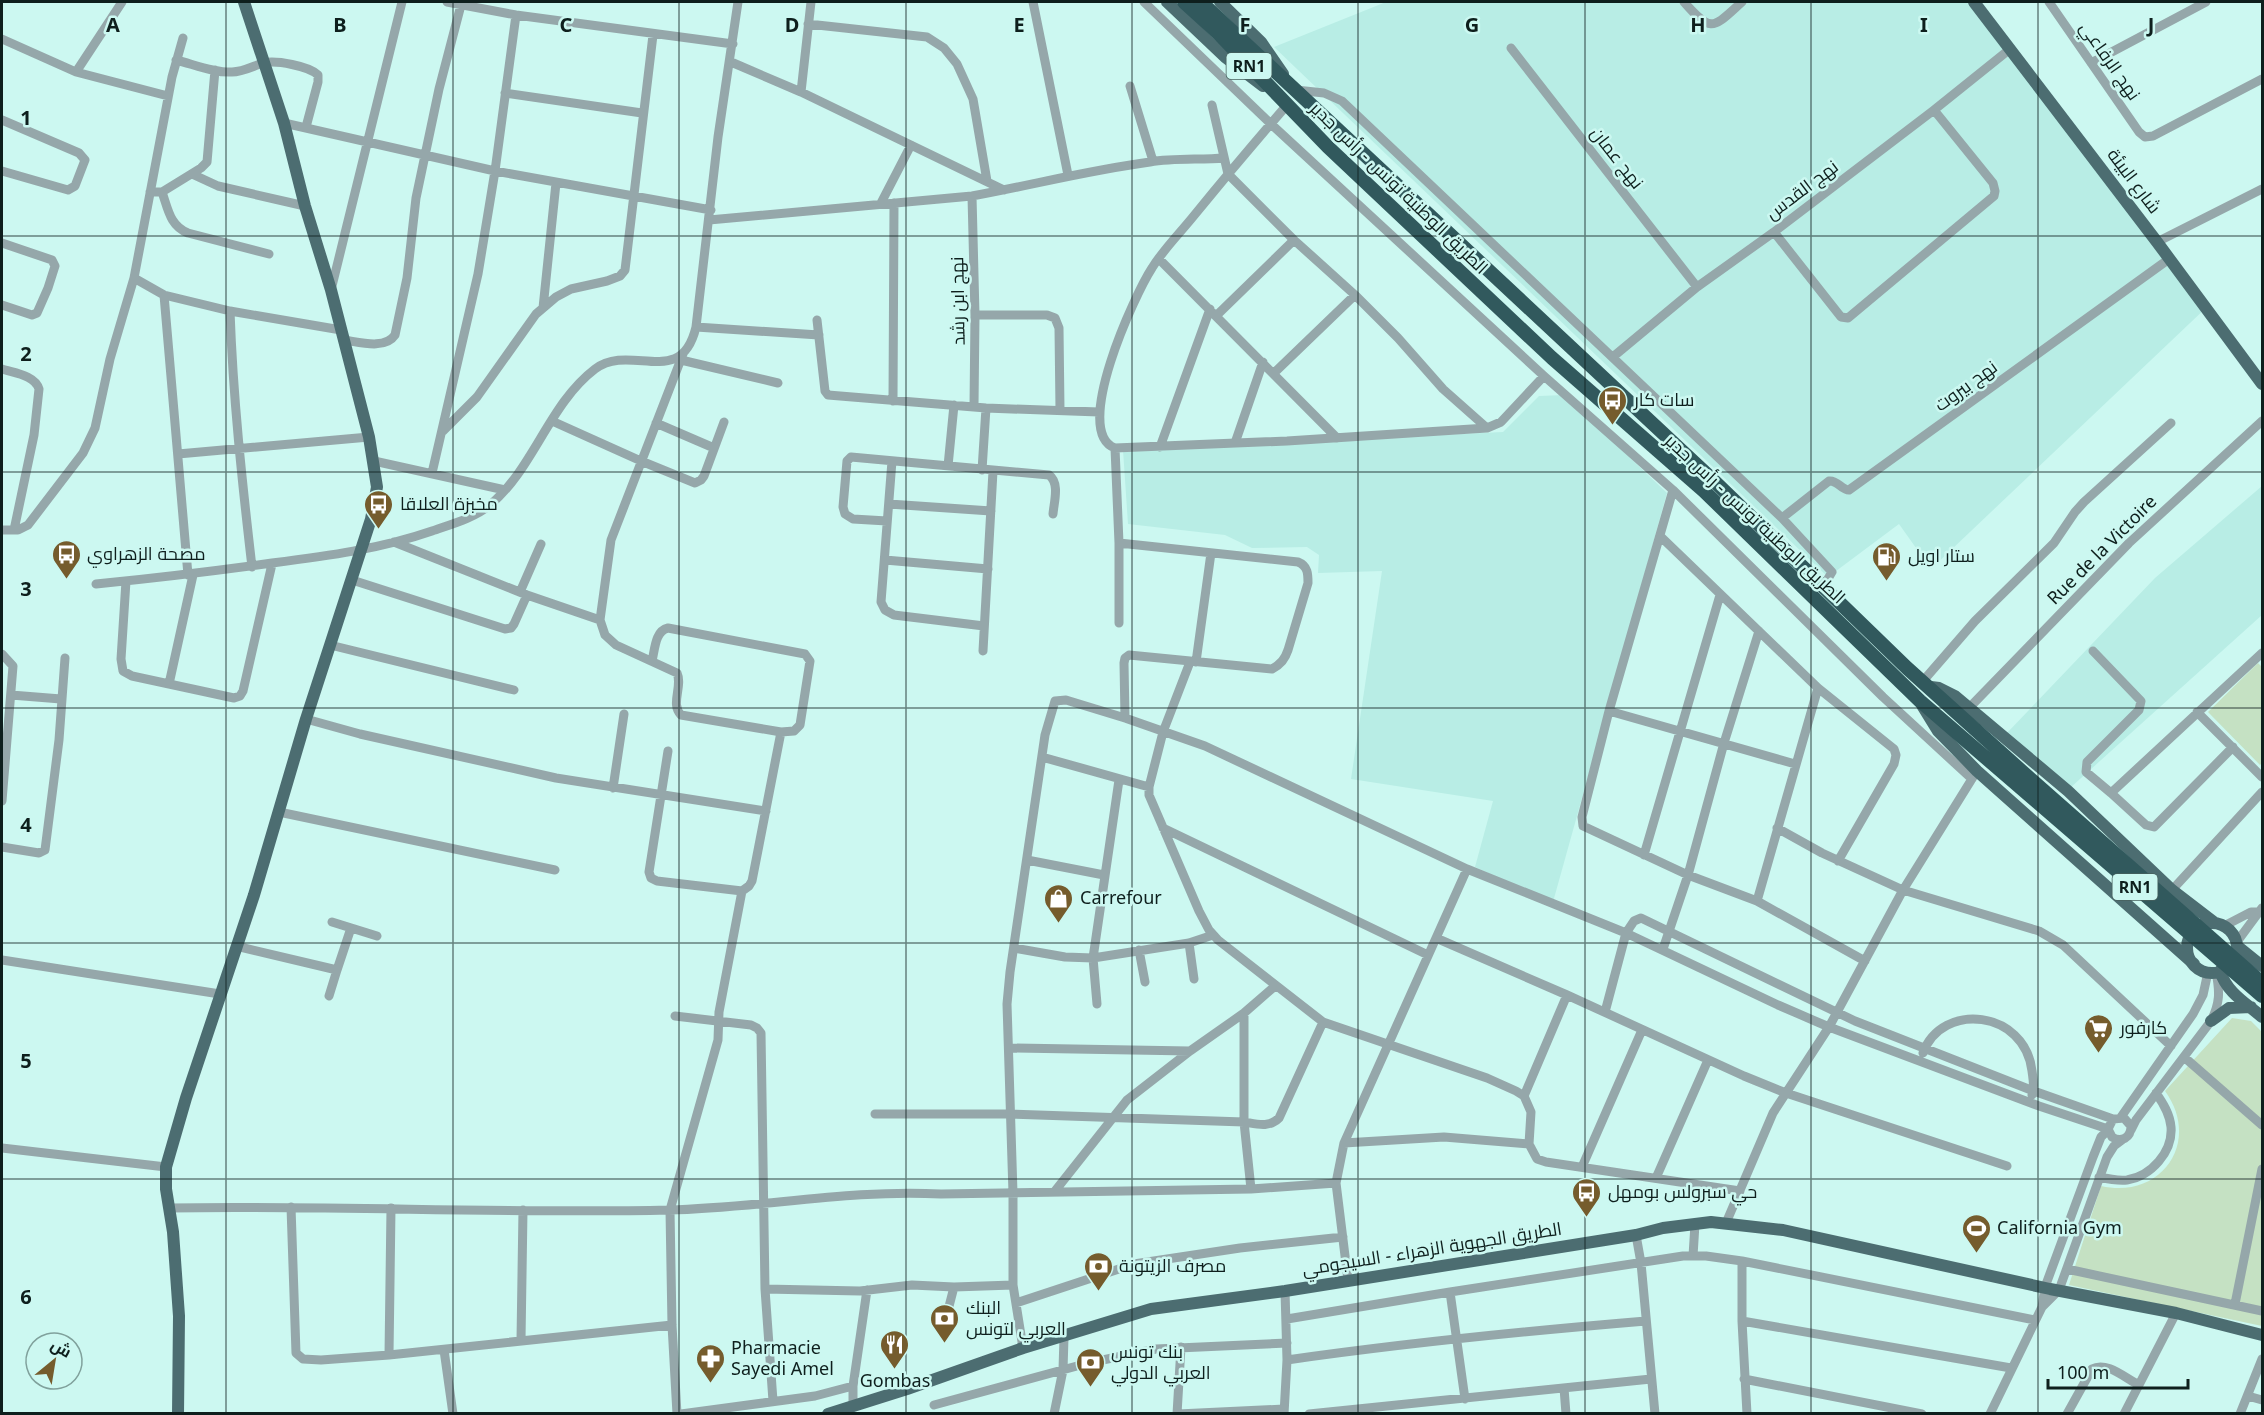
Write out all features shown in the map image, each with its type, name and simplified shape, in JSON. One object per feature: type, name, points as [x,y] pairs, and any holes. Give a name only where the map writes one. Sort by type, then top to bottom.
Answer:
[{"type":"highway","name":"الطريق الوطنية تونس - رأس جدير","points":[[1184,2],[1220,27],[1293,88],[1712,479],[1927,684],[2012,772],[2262,996]]},
{"type":"highway","name":"الطريق الوطنية تونس - رأس جدير","points":[[1201,2],[1284,103],[1552,358],[1704,491],[1920,702],[2012,772],[2262,983]]},
{"type":"main road","points":[[178,1413],[179,1317],[173,1232],[166,1189],[166,1167],[220,994],[254,895],[306,719],[362,550],[376,495],[374,461],[369,436],[331,290],[305,206],[284,123],[244,2]]},
{"type":"main road","points":[[1167,2],[1225,57],[1284,103]]},
{"type":"main road","points":[[1220,2],[1261,42],[1293,88]]},
{"type":"main road","name":"شارع البيئة","points":[[1974,2],[2262,384]]},
{"type":"main road","points":[[1927,684],[1955,696],[2068,790],[2172,890],[2230,931],[2236,944],[2262,966]]},
{"type":"main road","points":[[1920,702],[1938,732],[1975,775],[2194,964],[2214,972],[2230,990],[2262,1017]]},
{"type":"main road","points":[[2194,964],[2187,951],[2190,936],[2200,926],[2220,925]]},
{"type":"main road","points":[[2214,972],[2233,961],[2236,944]]},
{"type":"main road","points":[[2211,1021],[2229,1008],[2251,1007]]},
{"type":"main road","name":"الطريق الجهوية الزهراء - السيجومي","points":[[828,1413],[976,1366],[1023,1348],[1151,1309],[1285,1290],[1695,1224],[1726,1223],[1783,1230],[2175,1313],[2262,1335]]},
{"type":"street","points":[[76,72],[123,2]]},
{"type":"street","points":[[331,290],[402,2]]},
{"type":"street","points":[[447,2],[516,15],[733,44]]},
{"type":"street","points":[[652,660],[659,634],[668,628],[805,654],[810,661],[801,723],[796,730],[781,732],[681,715],[676,707],[679,676],[670,668],[616,645],[605,635],[600,620],[611,540],[682,357],[691,343],[696,327],[718,136],[731,62],[738,2]]},
{"type":"street","points":[[801,92],[811,2]]},
{"type":"street","points":[[1034,2],[1068,175]]},
{"type":"street","points":[[1144,2],[1271,124],[1544,376],[1673,490],[1883,697],[1975,775],[1903,890],[1829,1027],[1773,1113],[1726,1223]]},
{"type":"street","points":[[1684,2],[1699,19],[1712,25],[1720,22],[1742,2]]},
{"type":"street","name":"نهج الرفاعي","points":[[2049,2],[2139,132],[2145,137],[2153,136],[2262,79]]},
{"type":"street","points":[[2091,63],[2201,3]]},
{"type":"street","points":[[134,278],[164,295],[230,311],[384,343],[391,340],[395,335],[407,278],[416,198],[425,154],[461,5]]},
{"type":"street","points":[[432,473],[474,292],[495,171],[516,15]]},
{"type":"street","points":[[808,24],[927,38],[944,48],[957,64],[973,99],[987,181]]},
{"type":"street","points":[[443,431],[473,402],[528,322],[543,308],[571,289],[607,281],[623,274],[653,35]]},
{"type":"street","points":[[2,530],[22,529],[30,522],[71,469],[95,428],[110,358],[134,278],[168,96],[183,38]]},
{"type":"street","points":[[2,39],[76,72],[168,96]]},
{"type":"street","name":"نهج عمان","points":[[1511,48],[1697,287]]},
{"type":"street","name":"نهج القدس","points":[[1614,356],[1697,287],[1774,232],[1934,110],[2010,48]]},
{"type":"street","points":[[176,60],[229,73],[265,63],[292,65],[317,74],[318,82],[306,127]]},
{"type":"street","points":[[731,62],[801,92],[1004,190]]},
{"type":"street","points":[[150,192],[162,192],[206,165],[215,70]]},
{"type":"street","points":[[1130,86],[1153,161]]},
{"type":"street","points":[[1293,88],[1324,93],[1341,101],[1614,356],[1782,518],[1832,572],[1823,587]]},
{"type":"street","points":[[505,93],[642,113]]},
{"type":"street","points":[[1284,103],[1271,124],[1159,259],[1138,293],[1117,344],[1103,387],[1099,412],[1104,440],[1115,448],[1161,447],[1487,428],[1500,422],[1544,376]]},
{"type":"street","points":[[1212,105],[1228,174],[1294,240],[1355,295],[1398,338],[1443,389],[1487,428]]},
{"type":"street","points":[[1774,232],[1841,317],[1848,318],[1994,196],[1993,183],[1934,110]]},
{"type":"street","points":[[2,120],[79,153],[85,160],[75,186],[68,190],[2,171]]},
{"type":"street","points":[[284,123],[495,171],[711,210]]},
{"type":"street","points":[[881,203],[910,145]]},
{"type":"street","points":[[709,220],[972,196],[1068,175],[1153,161],[1224,158]]},
{"type":"street","points":[[192,174],[218,186],[305,206]]},
{"type":"street","points":[[543,308],[556,183]]},
{"type":"street","points":[[2157,242],[2262,189]]},
{"type":"street","points":[[162,192],[178,228],[188,233],[269,254]]},
{"type":"street","name":"نهج ابن رشد","points":[[972,196],[975,406]]},
{"type":"street","points":[[893,401],[894,203]]},
{"type":"street","points":[[1161,447],[1213,312],[1294,240]]},
{"type":"street","points":[[2,243],[52,260],[55,266],[37,313],[32,315],[2,305]]},
{"type":"street","points":[[1159,259],[1337,438]]},
{"type":"street","name":"نهج بيروت","points":[[1782,518],[1829,481],[1834,481],[1849,490],[2169,259]]},
{"type":"street","points":[[164,295],[191,575],[169,684]]},
{"type":"street","points":[[1274,373],[1355,295]]},
{"type":"street","points":[[230,311],[238,448],[252,567]]},
{"type":"street","points":[[975,315],[1047,315],[1055,318],[1059,328],[1059,410]]},
{"type":"street","points":[[817,320],[826,394],[831,396],[986,408],[1099,412]]},
{"type":"street","points":[[696,327],[819,335]]},
{"type":"street","points":[[96,584],[191,575],[362,550],[394,542],[472,516],[487,507],[505,490],[552,421],[585,378],[606,362],[620,359],[662,362],[682,357],[778,383]]},
{"type":"street","points":[[1235,443],[1263,362]]},
{"type":"street","points":[[2,369],[30,378],[37,383],[39,389],[34,435],[14,530]]},
{"type":"street","points":[[948,466],[954,405]]},
{"type":"street","points":[[982,470],[986,408]]},
{"type":"street","points":[[552,421],[697,483],[704,476],[724,422]]},
{"type":"street","name":"Rue de la Victoire","points":[[1969,708],[2118,553],[2262,421]]},
{"type":"street","points":[[656,423],[714,448]]},
{"type":"street","points":[[1927,684],[1975,621],[2054,543],[2084,502],[2171,423]]},
{"type":"street","points":[[178,454],[369,436]]},
{"type":"street","points":[[1115,448],[1119,543],[1119,622]]},
{"type":"street","points":[[887,521],[846,517],[843,511],[844,496],[847,461],[851,457],[1051,476],[1055,483],[1053,514]]},
{"type":"street","points":[[892,460],[881,602],[885,610],[894,615],[984,626]]},
{"type":"street","points":[[374,461],[505,490]]},
{"type":"street","points":[[983,651],[993,471]]},
{"type":"street","points":[[1673,490],[1609,711],[1582,822],[1588,830],[1688,875],[1757,901],[1865,961]]},
{"type":"street","points":[[889,504],[991,511]]},
{"type":"street","points":[[1659,536],[1818,688],[1894,749],[1896,755],[1894,764],[1838,861]]},
{"type":"street","points":[[394,542],[524,594],[600,620]]},
{"type":"street","points":[[1119,543],[1298,562],[1307,570],[1308,583],[1286,656],[1278,666],[1272,669],[1132,655],[1125,658],[1125,718]]},
{"type":"street","points":[[352,580],[505,629],[511,628],[541,544]]},
{"type":"street","points":[[1211,553],[1193,662],[1163,732],[1149,787],[1152,802],[1163,828],[1196,904],[1213,935],[1323,1022],[1487,1078],[1524,1096],[1531,1112],[1529,1144],[1537,1159],[1541,1161],[1740,1191]]},
{"type":"street","points":[[885,560],[988,569]]},
{"type":"street","points":[[126,581],[121,668],[126,674],[234,698],[240,696],[243,691],[272,564]]},
{"type":"street","points":[[1644,855],[1719,595]]},
{"type":"street","points":[[1663,949],[1688,875],[1724,743],[1759,631]]},
{"type":"street","points":[[330,645],[514,690]]},
{"type":"street","points":[[2093,651],[2141,701],[2139,710],[2087,762],[2086,772],[2146,825],[2154,827],[2233,747]]},
{"type":"street","points":[[2110,793],[2262,653]]},
{"type":"street","points":[[2,801],[13,666],[3,658]]},
{"type":"street","points":[[2,847],[39,853],[45,850],[59,740],[65,658]]},
{"type":"street","points":[[1757,901],[1818,688]]},
{"type":"street","points":[[11,694],[61,699]]},
{"type":"street","points":[[1023,1348],[1013,1285],[1013,1193],[1007,996],[1042,757],[1051,710],[1058,700],[1066,700],[1125,718],[1196,743],[1467,869],[1663,949],[1829,1027],[2108,1130],[2112,1137],[2122,1140]]},
{"type":"street","points":[[1609,711],[1795,764]]},
{"type":"street","points":[[2198,712],[2262,777]]},
{"type":"street","points":[[613,788],[624,714]]},
{"type":"street","points":[[306,719],[360,734],[556,778],[766,811]]},
{"type":"street","points":[[668,752],[649,872],[651,878],[657,881],[742,891],[752,881],[781,732]]},
{"type":"street","points":[[1042,757],[1149,787]]},
{"type":"street","points":[[1097,1004],[1093,958],[1119,780]]},
{"type":"street","points":[[2172,890],[2262,792]]},
{"type":"street","points":[[279,812],[555,870]]},
{"type":"street","points":[[1163,828],[1428,956]]},
{"type":"street","points":[[1777,828],[1838,861],[1903,890],[2039,931],[2063,945],[2170,1046]]},
{"type":"street","points":[[1027,861],[1104,875]]},
{"type":"street","points":[[1348,1280],[1336,1183],[1344,1143],[1467,869]]},
{"type":"street","points":[[742,891],[718,1023],[716,1049],[670,1210],[672,1325],[679,1413],[815,1396],[853,1386]]},
{"type":"street","points":[[2220,925],[2260,910]]},
{"type":"street","points":[[2236,944],[2260,910]]},
{"type":"street","points":[[1605,1012],[1626,933],[1634,921],[1641,918],[1837,1012],[1924,1049],[2034,1090],[2128,1120],[2131,1130]]},
{"type":"street","points":[[332,922],[377,936]]},
{"type":"street","points":[[328,996],[351,928]]},
{"type":"street","points":[[1014,948],[1065,957],[1093,958],[1189,943],[1213,935]]},
{"type":"street","points":[[1436,938],[1567,994],[1708,1060],[1786,1093],[2007,1166]]},
{"type":"street","points":[[1189,943],[1194,979]]},
{"type":"street","points":[[236,946],[337,970]]},
{"type":"street","points":[[1139,950],[1145,982]]},
{"type":"street","points":[[2,960],[220,994]]},
{"type":"street","points":[[1990,1413],[2042,1306],[2045,1287],[2101,1137],[2193,1014],[2214,972]]},
{"type":"street","points":[[2042,1306],[2059,1290],[2110,1152],[2130,1135],[2136,1120],[2211,1021],[2219,1005],[2220,993],[2214,972]]},
{"type":"street","points":[[1055,1191],[1127,1100],[1244,1013],[1275,986]]},
{"type":"street","points":[[1524,1096],[1567,994]]},
{"type":"street","points":[[1244,1013],[1244,1122],[1251,1189]]},
{"type":"street","points":[[675,1016],[718,1023],[751,1025],[761,1033],[765,1289],[773,1401]]},
{"type":"street","points":[[1920,1060],[1924,1049],[1933,1038],[1955,1023],[1981,1019],[1995,1022],[2019,1038],[2026,1050],[2031,1062],[2034,1090],[2030,1102]]},
{"type":"street","points":[[875,1114],[1011,1114],[1244,1122],[1265,1125],[1276,1122],[1279,1118],[1323,1022]]},
{"type":"street","points":[[1582,1167],[1642,1030]]},
{"type":"street","points":[[1009,1048],[1191,1051]]},
{"type":"street","points":[[2184,1057],[2262,1125]]},
{"type":"street","points":[[1656,1178],[1708,1060]]},
{"type":"street","points":[[2099,1177],[2114,1180],[2138,1177],[2162,1158],[2171,1137],[2171,1126],[2164,1104],[2156,1093]]},
{"type":"street","points":[[1344,1143],[1444,1137],[1529,1144]]},
{"type":"street","points":[[2,1148],[166,1167]]},
{"type":"street","points":[[2235,1304],[2262,1169]]},
{"type":"street","points":[[169,1208],[670,1210],[840,1195],[907,1192],[1013,1193],[1251,1189],[1336,1183]]},
{"type":"street","points":[[291,1207],[296,1353],[303,1359],[321,1360],[444,1350],[672,1325]]},
{"type":"street","points":[[389,1355],[391,1208]]},
{"type":"street","points":[[521,1340],[523,1210]]},
{"type":"street","points":[[1693,1256],[1695,1224]]},
{"type":"street","points":[[1636,1235],[1641,1263],[1655,1413]]},
{"type":"street","points":[[1016,1303],[1134,1264],[1240,1248],[1343,1237]]},
{"type":"street","points":[[1287,1319],[1693,1256],[1742,1261],[2035,1320]]},
{"type":"street","points":[[1742,1261],[1742,1321],[1747,1413]]},
{"type":"street","points":[[2067,1269],[2262,1311]]},
{"type":"street","points":[[765,1289],[867,1290],[912,1285],[954,1287],[1013,1285]]},
{"type":"street","points":[[946,1318],[954,1287]]},
{"type":"street","points":[[853,1406],[853,1386],[867,1290]]},
{"type":"street","points":[[1181,1347],[1177,1413],[1284,1411],[1287,1360],[1285,1290]]},
{"type":"street","points":[[1450,1292],[1465,1399]]},
{"type":"street","points":[[2124,1413],[2175,1313]]},
{"type":"street","points":[[1287,1360],[1385,1346],[1646,1320]]},
{"type":"street","points":[[1742,1321],[2011,1368]]},
{"type":"street","points":[[1054,1413],[1063,1370],[1064,1337]]},
{"type":"street","points":[[934,1405],[1135,1352],[1181,1347],[1287,1343]]},
{"type":"street","points":[[444,1350],[453,1413]]},
{"type":"street","points":[[2240,1413],[2262,1359]]},
{"type":"street","points":[[2067,1413],[2092,1369],[2097,1366],[2108,1367],[2139,1385]]},
{"type":"street","points":[[1309,1413],[1398,1410],[1465,1399],[1651,1379]]},
{"type":"street","points":[[1744,1379],[1922,1413]]},
{"type":"street","points":[[1564,1388],[1566,1413]]},
{"type":"street","points":[[2248,1396],[2262,1400]]},
{"type":"shaded area","points":[[1386,2],[1979,2],[2209,305],[1931,569],[1899,524],[1828,577],[1274,47]]},
{"type":"shaded area","points":[[1564,395],[1667,493],[1553,902],[1475,867],[1493,801],[1351,779],[1382,571],[1318,573],[1319,555],[1307,547],[1252,548],[1225,535],[1128,524],[1123,450],[1503,432],[1539,396]]},
{"type":"shaded area","points":[[2262,486],[2262,615],[2070,788],[2006,734],[2155,578]]},
{"type":"green space","points":[[2258,663],[2262,667],[2262,763],[2260,765],[2208,712]]},
{"type":"green space","points":[[2232,1018],[2251,1021],[2262,1032],[2262,1326],[2069,1285],[2101,1186],[2122,1188],[2142,1184],[2157,1176],[2169,1163],[2177,1147],[2179,1129],[2175,1110],[2165,1091]]},
{"type":"place","name":"سات كار","points":[[1613,426]]},
{"type":"place","name":"مخبزة العلاقا","points":[[379,530]]},
{"type":"place","name":"مصحة الزهراوي","points":[[66,580]]},
{"type":"place","name":"ستار اويل","points":[[1887,582]]},
{"type":"place","name":"Carrefour","points":[[1059,924]]},
{"type":"place","name":"كارفور","points":[[2099,1054]]},
{"type":"place","name":"حي سبرولس بومهل","points":[[1587,1218]]},
{"type":"place","name":"California Gym","points":[[1976,1254]]},
{"type":"place","name":"مصرف الزيتونة","points":[[1098,1292]]},
{"type":"place","name":"البنك العربي لتونس","points":[[945,1344]]},
{"type":"place","name":"Gombas","points":[[895,1370]]},
{"type":"place","name":"Pharmacie Sayedi Amel","points":[[710,1384]]},
{"type":"place","name":"بنك تونس العربي الدولي","points":[[1090,1388]]}]
